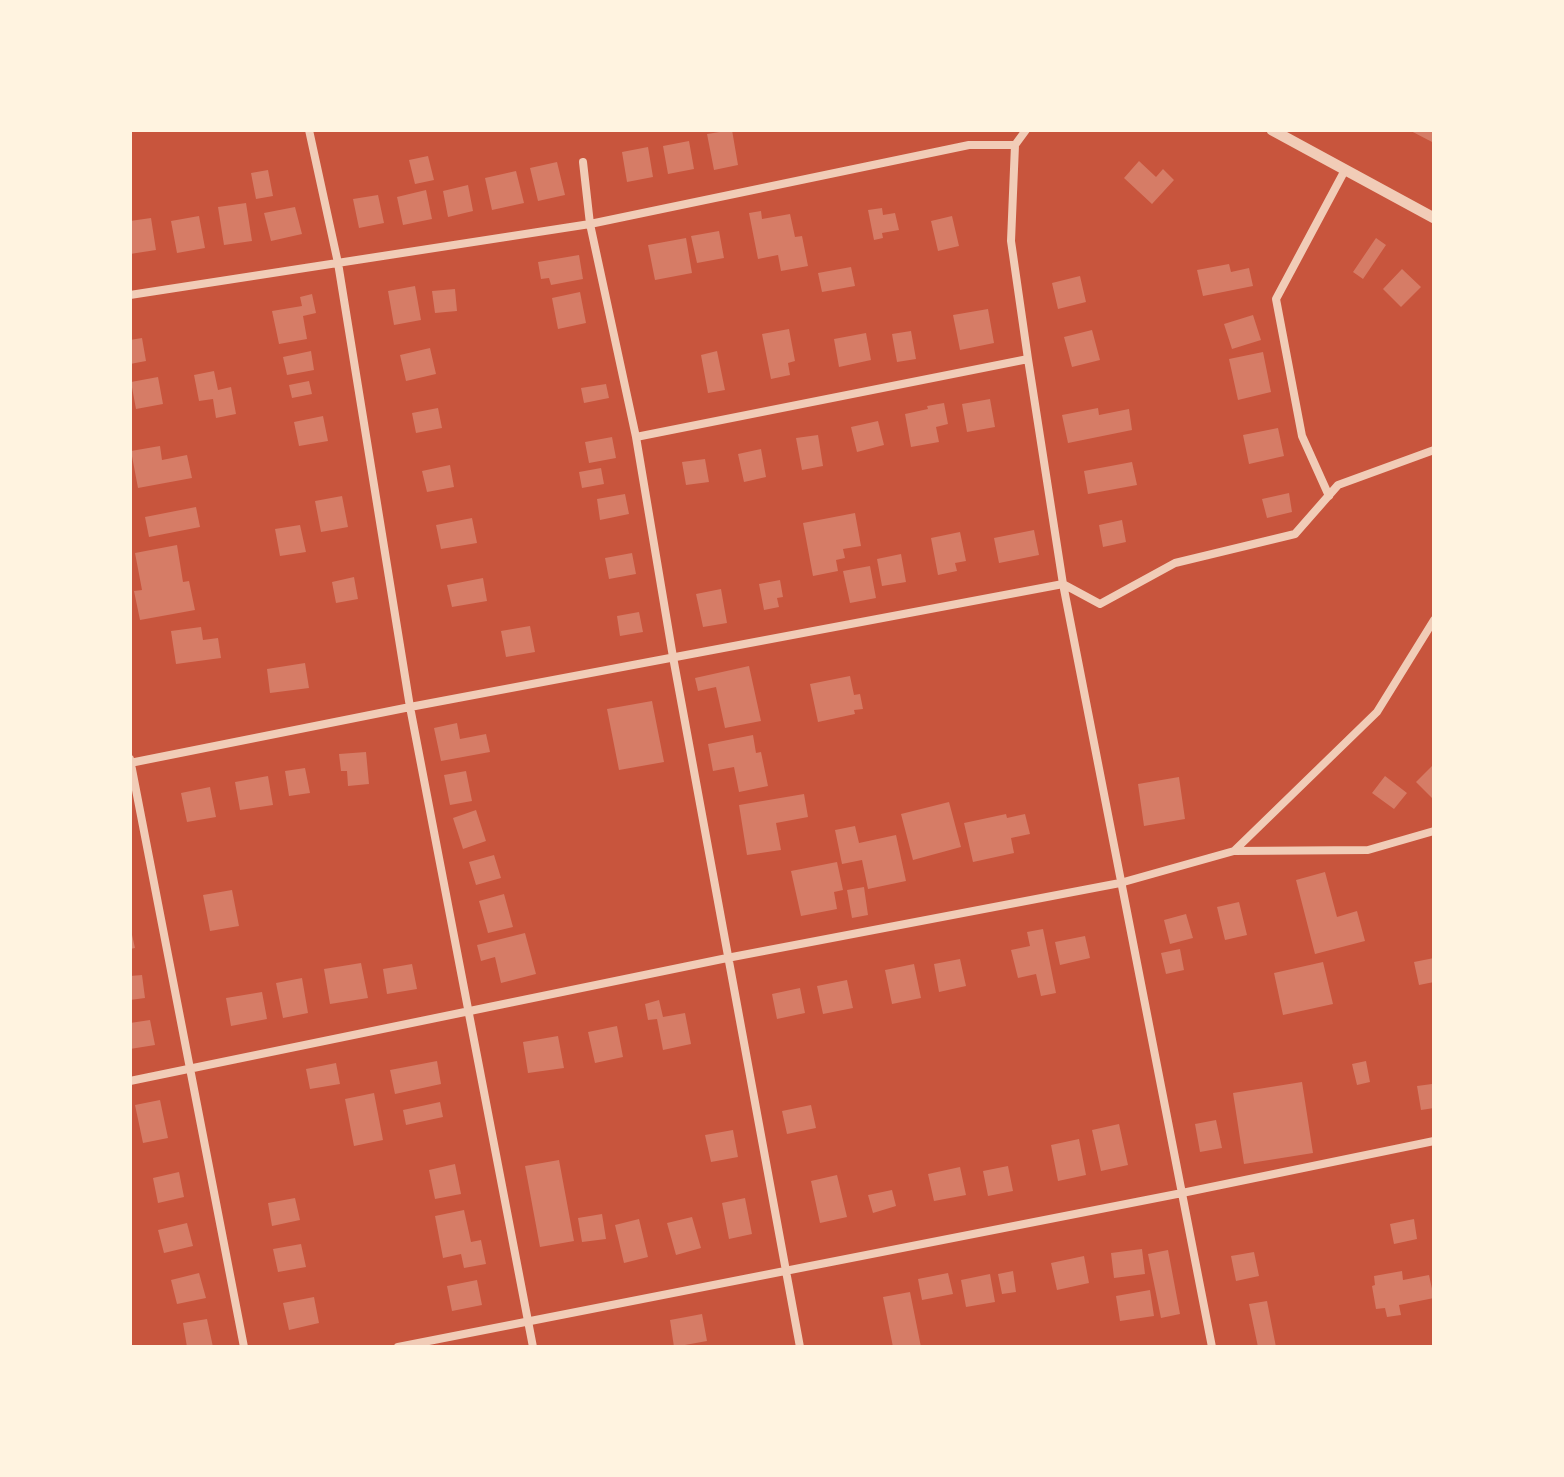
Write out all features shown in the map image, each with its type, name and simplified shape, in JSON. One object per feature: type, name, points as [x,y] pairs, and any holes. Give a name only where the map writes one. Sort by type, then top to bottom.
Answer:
[{"type":"street","points":[[309,130],[338,263],[410,707],[533,1347]]},
{"type":"street","points":[[1026,130],[1015,145],[1011,241],[1028,359],[1063,584],[1212,1347]]},
{"type":"street","points":[[1272,130],[1434,218]]},
{"type":"street","points":[[130,295],[590,224],[969,145],[1015,145]]},
{"type":"street","points":[[583,162],[590,224],[636,437],[727,958],[788,1270],[800,1347]]},
{"type":"street","points":[[1329,496],[1302,436],[1276,299],[1345,170]]},
{"type":"street","points":[[636,437],[1028,359]]},
{"type":"street","points":[[244,1347],[130,762],[1063,584],[1100,604],[1175,563],[1295,534],[1338,485],[1434,450]]},
{"type":"street","points":[[1234,851],[1377,712],[1434,620]]},
{"type":"street","points":[[130,1081],[727,958],[1120,883],[1234,851],[1368,850],[1434,831]]},
{"type":"street","points":[[398,1347],[1434,1141]]},
{"type":"building","points":[[732,130],[738,165],[714,170],[707,134]]},
{"type":"building","points":[[1409,130],[1434,130],[1434,143]]},
{"type":"building","points":[[689,141],[694,169],[668,174],[663,146]]},
{"type":"building","points":[[648,147],[653,177],[627,182],[622,152]]},
{"type":"building","points":[[428,156],[434,180],[415,184],[409,160]]},
{"type":"building","points":[[1139,161],[1156,177],[1163,169],[1174,180],[1152,204],[1124,178]]},
{"type":"building","points":[[557,162],[565,195],[538,201],[530,168]]},
{"type":"building","points":[[268,170],[273,196],[256,199],[251,173]]},
{"type":"building","points":[[516,171],[524,203],[492,210],[485,178]]},
{"type":"building","points":[[468,185],[473,211],[448,217],[443,191]]},
{"type":"building","points":[[426,190],[432,219],[403,225],[397,197]]},
{"type":"building","points":[[378,195],[384,223],[359,228],[353,199]]},
{"type":"building","points":[[246,203],[252,241],[224,245],[218,207]]},
{"type":"building","points":[[295,207],[302,234],[271,241],[264,213]]},
{"type":"building","points":[[882,208],[883,215],[895,213],[899,230],[882,233],[883,238],[874,240],[868,210]]},
{"type":"building","points":[[761,211],[762,219],[790,214],[795,237],[802,236],[808,266],[781,271],[778,255],[758,259],[749,213]]},
{"type":"building","points":[[199,216],[205,248],[177,253],[171,221]]},
{"type":"building","points":[[952,216],[959,246],[938,251],[931,221]]},
{"type":"building","points":[[151,218],[156,250],[130,254],[130,221]]},
{"type":"building","points":[[719,231],[724,258],[697,263],[691,236]]},
{"type":"building","points":[[686,238],[692,273],[655,280],[648,245]]},
{"type":"building","points":[[1376,238],[1386,245],[1363,279],[1353,272]]},
{"type":"building","points":[[579,255],[583,279],[551,285],[549,278],[541,279],[538,262]]},
{"type":"building","points":[[1229,264],[1231,272],[1249,268],[1253,286],[1203,296],[1197,270]]},
{"type":"building","points":[[851,267],[855,286],[822,292],[818,273]]},
{"type":"building","points":[[1402,269],[1421,287],[1401,307],[1383,289]]},
{"type":"building","points":[[1080,276],[1086,302],[1058,309],[1052,283]]},
{"type":"building","points":[[415,286],[421,320],[394,325],[388,291]]},
{"type":"building","points":[[455,289],[457,311],[435,313],[432,291]]},
{"type":"building","points":[[580,292],[586,323],[558,329],[552,298]]},
{"type":"building","points":[[312,294],[316,313],[303,316],[307,339],[279,344],[272,311],[302,306],[300,297]]},
{"type":"building","points":[[988,309],[994,343],[960,350],[953,315]]},
{"type":"building","points":[[1253,315],[1261,340],[1232,349],[1224,324]]},
{"type":"building","points":[[789,329],[795,361],[788,363],[790,375],[771,379],[762,334]]},
{"type":"building","points":[[1092,330],[1100,360],[1072,367],[1064,337]]},
{"type":"building","points":[[911,331],[916,359],[897,362],[892,334]]},
{"type":"building","points":[[866,333],[871,360],[839,367],[834,339]]},
{"type":"building","points":[[142,338],[146,361],[130,364],[130,340]]},
{"type":"building","points":[[430,348],[436,374],[406,381],[400,355]]},
{"type":"building","points":[[311,351],[314,370],[287,375],[283,357]]},
{"type":"building","points":[[717,351],[725,390],[708,393],[701,355]]},
{"type":"building","points":[[1263,352],[1271,392],[1238,400],[1229,359]]},
{"type":"building","points":[[214,371],[218,390],[231,387],[236,414],[216,418],[213,399],[199,401],[194,375]]},
{"type":"building","points":[[158,377],[163,404],[136,409],[131,382]]},
{"type":"building","points":[[309,381],[312,394],[292,398],[289,385]]},
{"type":"building","points":[[606,384],[609,398],[584,403],[581,388]]},
{"type":"building","points":[[990,399],[995,427],[967,432],[962,404]]},
{"type":"building","points":[[944,403],[948,424],[936,427],[939,442],[911,447],[905,414]]},
{"type":"building","points":[[438,408],[442,428],[416,433],[412,413]]},
{"type":"building","points":[[1098,408],[1099,415],[1129,409],[1132,430],[1068,443],[1062,415]]},
{"type":"building","points":[[323,416],[328,441],[299,446],[294,422]]},
{"type":"building","points":[[878,421],[884,445],[857,452],[851,427]]},
{"type":"building","points":[[1278,428],[1284,456],[1249,464],[1243,435]]},
{"type":"building","points":[[818,435],[823,466],[802,470],[796,438]]},
{"type":"building","points":[[612,437],[616,458],[589,463],[585,442]]},
{"type":"building","points":[[160,446],[162,460],[187,455],[192,478],[138,488],[131,451]]},
{"type":"building","points":[[761,449],[766,477],[744,482],[738,454]]},
{"type":"building","points":[[705,459],[709,482],[686,485],[682,462]]},
{"type":"building","points":[[1132,462],[1137,485],[1088,494],[1084,471]]},
{"type":"building","points":[[450,465],[454,487],[427,492],[422,471]]},
{"type":"building","points":[[601,468],[604,484],[582,488],[579,472]]},
{"type":"building","points":[[1289,493],[1292,512],[1267,518],[1262,499]]},
{"type":"building","points":[[625,494],[629,514],[600,520],[597,499]]},
{"type":"building","points":[[342,496],[348,527],[321,532],[315,501]]},
{"type":"building","points":[[196,507],[200,527],[149,537],[145,517]]},
{"type":"building","points":[[855,513],[861,546],[843,549],[845,558],[836,560],[838,571],[813,576],[803,523]]},
{"type":"building","points":[[472,518],[477,543],[441,549],[436,525]]},
{"type":"building","points":[[1122,520],[1126,542],[1103,547],[1099,525]]},
{"type":"building","points":[[300,525],[306,552],[280,556],[275,529]]},
{"type":"building","points":[[1034,530],[1039,555],[999,563],[994,538]]},
{"type":"building","points":[[960,532],[966,561],[955,563],[957,571],[938,575],[931,538]]},
{"type":"building","points":[[177,545],[183,582],[189,581],[195,610],[140,620],[134,591],[142,590],[135,553]]},
{"type":"building","points":[[632,553],[636,574],[609,579],[605,558]]},
{"type":"building","points":[[901,554],[906,582],[882,586],[877,559]]},
{"type":"building","points":[[870,566],[876,598],[850,603],[843,571]]},
{"type":"building","points":[[354,577],[358,599],[336,603],[332,582]]},
{"type":"building","points":[[483,578],[487,601],[452,607],[447,585]]},
{"type":"building","points":[[780,580],[783,597],[777,598],[779,607],[764,610],[759,584]]},
{"type":"building","points":[[721,589],[727,623],[703,627],[696,594]]},
{"type":"building","points":[[639,612],[643,632],[620,636],[617,616]]},
{"type":"building","points":[[530,626],[535,652],[506,657],[501,631]]},
{"type":"building","points":[[201,627],[203,640],[218,638],[221,658],[176,664],[171,631]]},
{"type":"building","points":[[305,663],[309,688],[270,693],[267,669]]},
{"type":"building","points":[[749,666],[761,721],[725,728],[716,687],[698,691],[695,678]]},
{"type":"building","points":[[850,676],[854,695],[860,694],[863,709],[854,710],[855,714],[818,722],[810,684]]},
{"type":"building","points":[[652,701],[664,762],[619,770],[607,709]]},
{"type":"building","points":[[457,723],[460,739],[486,734],[490,752],[441,761],[434,728]]},
{"type":"building","points":[[753,735],[756,753],[761,752],[768,786],[739,792],[734,767],[713,771],[708,744]]},
{"type":"building","points":[[366,752],[369,784],[348,786],[347,771],[341,771],[339,754]]},
{"type":"building","points":[[1434,764],[1434,796],[1432,798],[1416,782]]},
{"type":"building","points":[[305,768],[310,793],[289,796],[285,771]]},
{"type":"building","points":[[466,771],[472,801],[450,805],[444,775]]},
{"type":"building","points":[[268,776],[273,805],[240,810],[235,782]]},
{"type":"building","points":[[1385,776],[1407,793],[1394,809],[1372,793]]},
{"type":"building","points":[[1179,777],[1185,819],[1144,826],[1138,784]]},
{"type":"building","points":[[210,787],[216,817],[187,822],[181,793]]},
{"type":"building","points":[[804,794],[808,817],[776,823],[781,850],[747,855],[739,805]]},
{"type":"building","points":[[949,802],[961,847],[913,860],[901,814]]},
{"type":"building","points":[[476,810],[486,841],[463,849],[453,818]]},
{"type":"building","points":[[1006,814],[1007,818],[1025,814],[1030,834],[1011,838],[1014,853],[973,862],[964,823]]},
{"type":"building","points":[[855,826],[859,843],[896,835],[906,881],[868,889],[862,860],[842,864],[835,830]]},
{"type":"building","points":[[494,855],[501,878],[476,885],[469,862]]},
{"type":"building","points":[[837,862],[843,890],[834,892],[837,909],[801,916],[791,871]]},
{"type":"building","points":[[1325,872],[1337,917],[1357,911],[1365,941],[1315,954],[1296,880]]},
{"type":"building","points":[[864,887],[868,915],[852,918],[847,890]]},
{"type":"building","points":[[232,890],[239,926],[210,931],[203,895]]},
{"type":"building","points":[[504,894],[513,927],[488,933],[479,901]]},
{"type":"building","points":[[1239,902],[1247,935],[1225,940],[1217,907]]},
{"type":"building","points":[[1186,914],[1193,938],[1170,944],[1164,920]]},
{"type":"building","points":[[130,926],[135,948],[130,949]]},
{"type":"building","points":[[1043,929],[1056,993],[1041,996],[1036,974],[1018,978],[1011,950],[1030,946],[1027,932]]},
{"type":"building","points":[[525,933],[536,974],[501,983],[495,957],[481,961],[477,945]]},
{"type":"building","points":[[1085,936],[1090,958],[1060,965],[1055,942]]},
{"type":"building","points":[[1180,949],[1184,970],[1166,974],[1161,953]]},
{"type":"building","points":[[1434,958],[1434,982],[1419,985],[1414,962]]},
{"type":"building","points":[[960,959],[966,986],[939,992],[934,964]]},
{"type":"building","points":[[1323,962],[1333,1004],[1283,1015],[1274,973]]},
{"type":"building","points":[[361,963],[368,998],[330,1004],[324,969]]},
{"type":"building","points":[[412,964],[417,989],[387,994],[383,969]]},
{"type":"building","points":[[914,964],[921,998],[892,1004],[885,970]]},
{"type":"building","points":[[142,975],[145,998],[130,1000],[130,976]]},
{"type":"building","points":[[302,978],[308,1013],[283,1018],[276,983]]},
{"type":"building","points":[[847,980],[853,1008],[823,1014],[817,986]]},
{"type":"building","points":[[800,988],[805,1013],[777,1019],[772,994]]},
{"type":"building","points":[[262,992],[267,1019],[231,1026],[226,998]]},
{"type":"building","points":[[659,1000],[663,1017],[685,1013],[691,1044],[663,1050],[657,1019],[648,1020],[645,1004]]},
{"type":"building","points":[[150,1020],[155,1045],[130,1049],[130,1023]]},
{"type":"building","points":[[617,1026],[623,1057],[595,1063],[588,1032]]},
{"type":"building","points":[[558,1036],[564,1068],[528,1073],[523,1042]]},
{"type":"building","points":[[437,1061],[441,1084],[395,1094],[390,1070]]},
{"type":"building","points":[[1366,1061],[1370,1082],[1357,1085],[1352,1064]]},
{"type":"building","points":[[336,1063],[340,1084],[310,1089],[306,1069]]},
{"type":"building","points":[[1302,1082],[1313,1153],[1244,1164],[1233,1093]]},
{"type":"building","points":[[1432,1084],[1434,1108],[1421,1110],[1417,1086]]},
{"type":"building","points":[[374,1093],[383,1140],[354,1146],[345,1099]]},
{"type":"building","points":[[160,1100],[168,1138],[143,1143],[135,1105]]},
{"type":"building","points":[[440,1102],[443,1117],[406,1125],[403,1110]]},
{"type":"building","points":[[811,1105],[816,1128],[787,1134],[782,1111]]},
{"type":"building","points":[[1216,1120],[1222,1148],[1200,1152],[1195,1124]]},
{"type":"building","points":[[1119,1124],[1128,1165],[1101,1171],[1092,1130]]},
{"type":"building","points":[[733,1130],[738,1157],[711,1162],[705,1135]]},
{"type":"building","points":[[1079,1139],[1086,1175],[1058,1181],[1051,1145]]},
{"type":"building","points":[[559,1160],[574,1241],[540,1247],[525,1166]]},
{"type":"building","points":[[455,1164],[461,1194],[435,1199],[429,1170]]},
{"type":"building","points":[[1008,1166],[1013,1191],[988,1196],[983,1171]]},
{"type":"building","points":[[960,1167],[966,1195],[934,1201],[928,1174]]},
{"type":"building","points":[[179,1172],[184,1197],[158,1203],[153,1178]]},
{"type":"building","points":[[837,1175],[847,1217],[820,1223],[811,1181]]},
{"type":"building","points":[[892,1190],[896,1206],[873,1213],[868,1195]]},
{"type":"building","points":[[295,1198],[300,1220],[272,1226],[268,1203]]},
{"type":"building","points":[[745,1198],[752,1234],[729,1239],[722,1203]]},
{"type":"building","points":[[464,1210],[471,1242],[481,1240],[486,1264],[464,1268],[461,1254],[443,1258],[435,1216]]},
{"type":"building","points":[[602,1214],[606,1239],[582,1242],[578,1218]]},
{"type":"building","points":[[692,1217],[701,1248],[676,1255],[667,1223]]},
{"type":"building","points":[[639,1219],[648,1257],[624,1263],[615,1225]]},
{"type":"building","points":[[1414,1219],[1417,1239],[1394,1244],[1390,1224]]},
{"type":"building","points":[[187,1223],[193,1246],[164,1253],[158,1230]]},
{"type":"building","points":[[301,1244],[306,1267],[278,1272],[273,1249]]},
{"type":"building","points":[[1142,1249],[1145,1274],[1114,1278],[1111,1253]]},
{"type":"building","points":[[1168,1250],[1180,1314],[1161,1318],[1148,1254]]},
{"type":"building","points":[[1254,1252],[1259,1276],[1236,1281],[1231,1256]]},
{"type":"building","points":[[1084,1256],[1089,1283],[1057,1290],[1051,1263]]},
{"type":"building","points":[[1013,1271],[1016,1292],[1002,1294],[998,1274]]},
{"type":"building","points":[[1402,1271],[1403,1280],[1429,1275],[1434,1298],[1399,1305],[1401,1315],[1387,1317],[1385,1308],[1376,1309],[1372,1286],[1375,1285],[1374,1276]]},
{"type":"building","points":[[199,1273],[206,1298],[177,1304],[171,1280]]},
{"type":"building","points":[[948,1273],[953,1294],[922,1300],[918,1279]]},
{"type":"building","points":[[990,1274],[995,1302],[966,1307],[961,1280]]},
{"type":"building","points":[[477,1280],[482,1305],[452,1311],[447,1286]]},
{"type":"building","points":[[1150,1290],[1154,1316],[1120,1321],[1116,1296]]},
{"type":"building","points":[[910,1292],[921,1347],[893,1347],[883,1297]]},
{"type":"building","points":[[314,1297],[319,1323],[289,1330],[283,1303]]},
{"type":"building","points":[[1267,1301],[1276,1347],[1258,1347],[1249,1304]]},
{"type":"building","points":[[702,1314],[707,1341],[674,1347],[670,1320]]},
{"type":"building","points":[[207,1319],[213,1347],[187,1347],[183,1323]]}]
